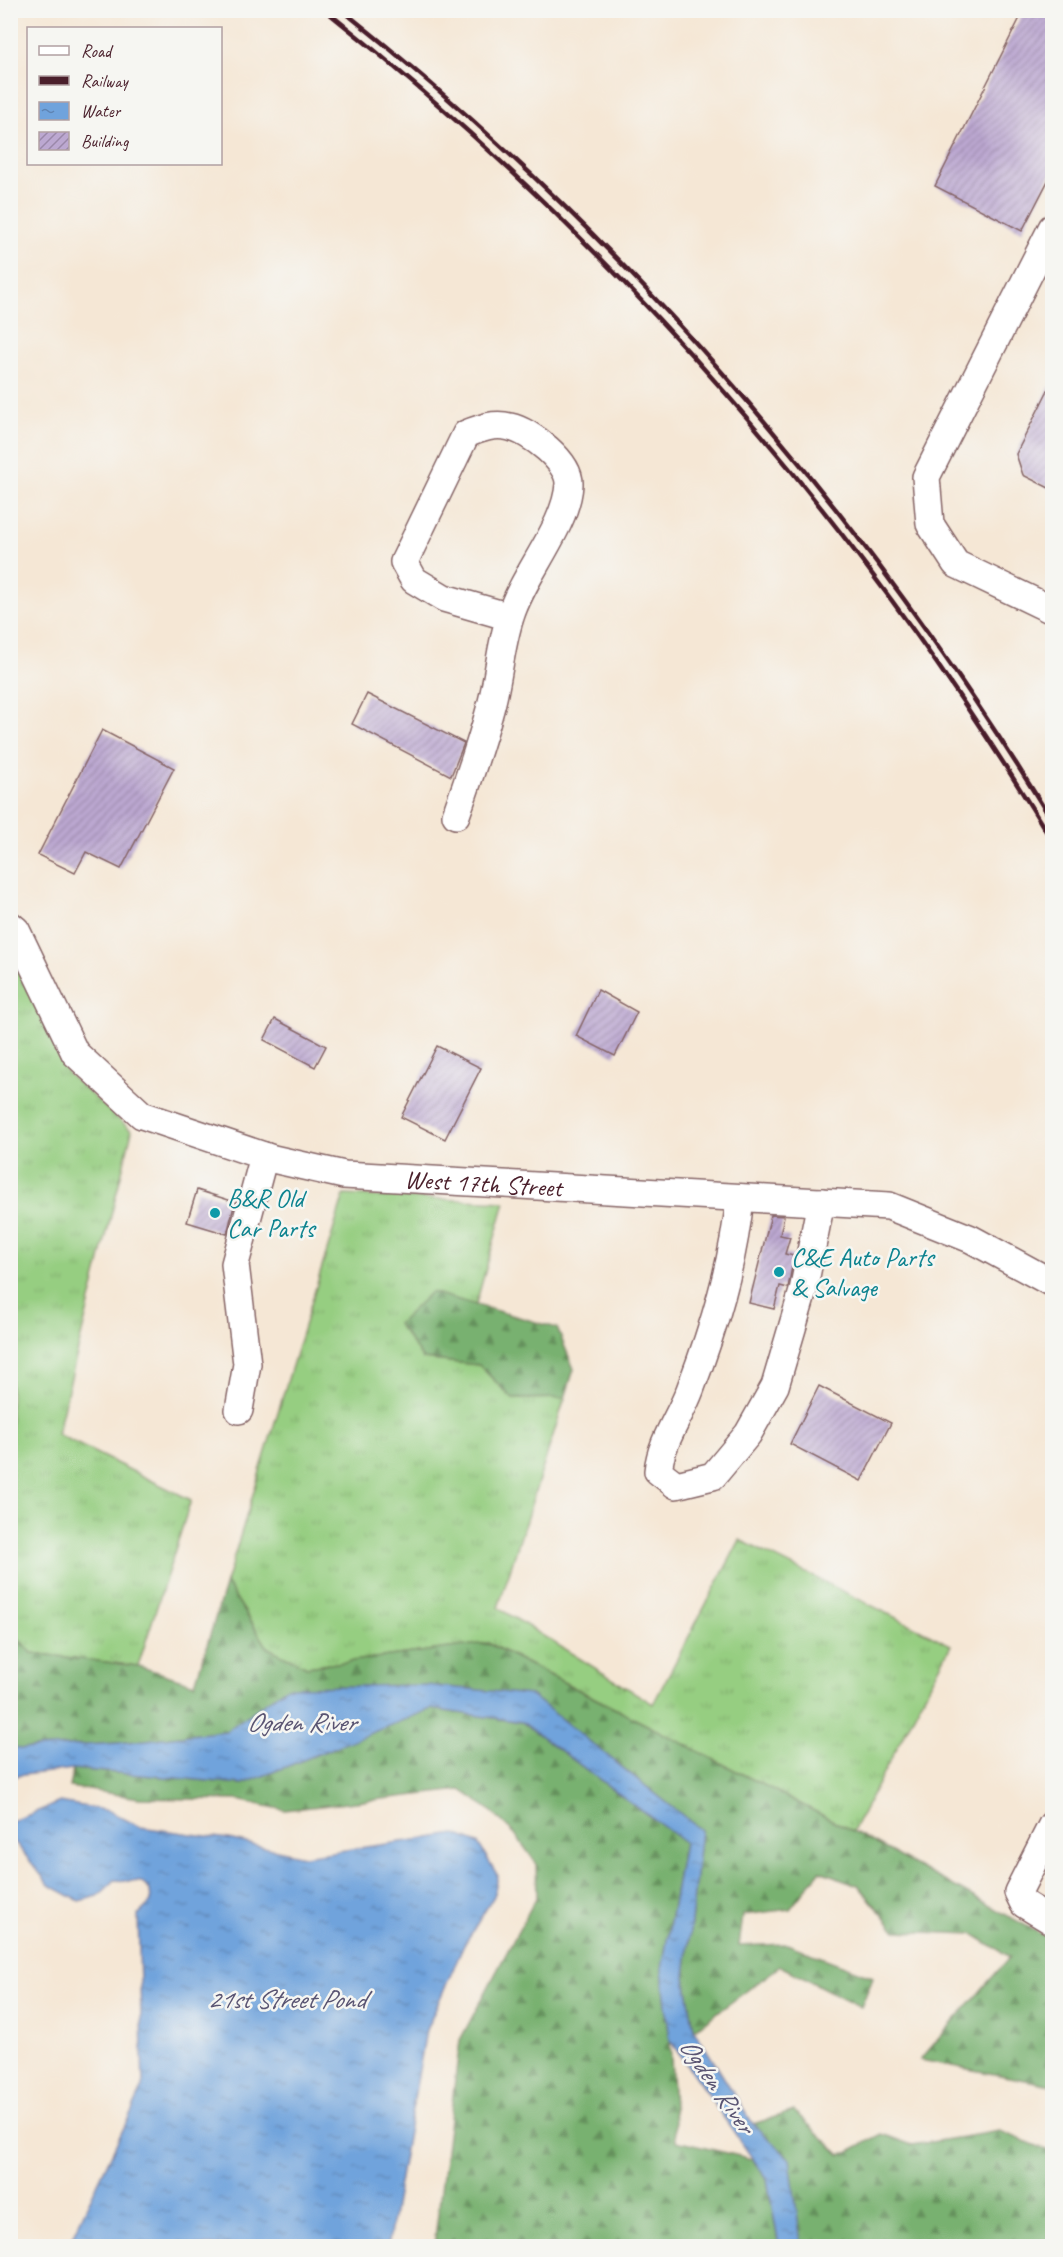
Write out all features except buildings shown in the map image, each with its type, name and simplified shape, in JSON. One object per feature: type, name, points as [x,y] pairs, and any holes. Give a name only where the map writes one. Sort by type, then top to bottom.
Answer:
[{"type":"street","points":[[1053,228],[926,477],[930,524],[956,564],[1053,610]]},
{"type":"street","points":[[456,815],[479,751],[510,617],[526,579],[565,508],[570,482],[559,458],[535,438],[511,427],[487,426],[466,434],[404,562],[414,580],[444,598],[510,617]]},
{"type":"street","name":"West 17th Street","points":[[10,925],[16,930],[75,1053],[142,1115],[264,1156],[344,1175],[889,1206],[971,1239],[1053,1282]]},
{"type":"street","points":[[239,1410],[247,1364],[235,1264],[264,1156]]},
{"type":"street","points":[[740,1198],[729,1275],[708,1343],[687,1399],[660,1454],[658,1471],[676,1485],[713,1476],[748,1434],[775,1386],[803,1291],[821,1203]]},
{"type":"street","points":[[1053,1825],[1018,1892],[1024,1904],[1053,1921]]},
{"type":"green space","points":[[15,963],[68,1074],[132,1131],[57,1434],[191,1500],[138,1666],[32,1653],[11,1631],[10,972]]},
{"type":"green space","points":[[344,1195],[505,1202],[475,1307],[431,1292],[423,1359],[479,1365],[513,1399],[565,1398],[498,1608],[653,1704],[740,1540],[951,1645],[853,1831],[488,1643],[307,1667],[268,1648],[226,1583]]},
{"type":"green space","points":[[431,1292],[557,1328],[574,1369],[565,1398],[513,1399],[479,1365],[423,1359],[398,1324]]},
{"type":"green space","points":[[226,1583],[268,1648],[307,1667],[487,1643],[853,1831],[1052,1940],[1052,2085],[920,2060],[1010,1957],[973,1934],[896,1931],[858,1885],[820,1871],[790,1909],[743,1915],[739,1946],[787,1944],[873,1977],[861,2007],[780,1966],[694,2030],[685,1977],[701,1830],[531,1695],[288,1687],[226,1731],[119,1743],[20,1749],[11,1746],[10,1631],[32,1653],[138,1666],[195,1684]]},
{"type":"green space","points":[[430,1709],[522,1722],[684,1842],[662,1969],[670,2041],[676,2141],[752,2159],[767,2179],[779,2246],[434,2246],[460,2040],[537,1896],[536,1863],[515,1834],[490,1810],[461,1790],[285,1810],[237,1800],[139,1798],[69,1787],[73,1769],[243,1784]]},
{"type":"green space","points":[[794,2111],[841,2155],[882,2134],[912,2145],[1000,2131],[1052,2152],[1052,2246],[805,2246],[801,2243],[753,2124]]},
{"type":"water","name":"Ogden River","points":[[426,1685],[531,1695],[701,1830],[685,1977],[694,2030],[753,2124],[790,2159],[801,2243],[805,2246],[779,2246],[767,2179],[670,2041],[662,1969],[684,1842],[522,1722],[431,1709],[243,1784],[73,1769],[15,1776],[11,1774],[11,1746],[20,1749],[119,1743],[226,1731],[287,1687]]},
{"type":"water","name":"21st Street Pond","points":[[60,1802],[109,1811],[140,1827],[228,1839],[304,1856],[456,1834],[478,1843],[498,1876],[494,1896],[464,1945],[426,2030],[388,2246],[68,2246],[143,2087],[138,1915],[151,1902],[150,1890],[141,1882],[115,1880],[98,1896],[79,1901],[49,1885],[11,1837],[11,1822]]},
{"type":"railway","points":[[325,10],[432,99],[534,193],[633,291],[726,394],[815,500],[899,610],[978,724],[1052,841]]},
{"type":"railway","points":[[342,10],[446,97],[546,189],[642,285],[733,385],[820,489],[902,596],[979,707],[1052,821]]},
{"type":"place","name":"B&R Old Car Parts","points":[[215,1213]]},
{"type":"place","name":"C&E Auto Parts & Salvage","points":[[779,1272]]}]
